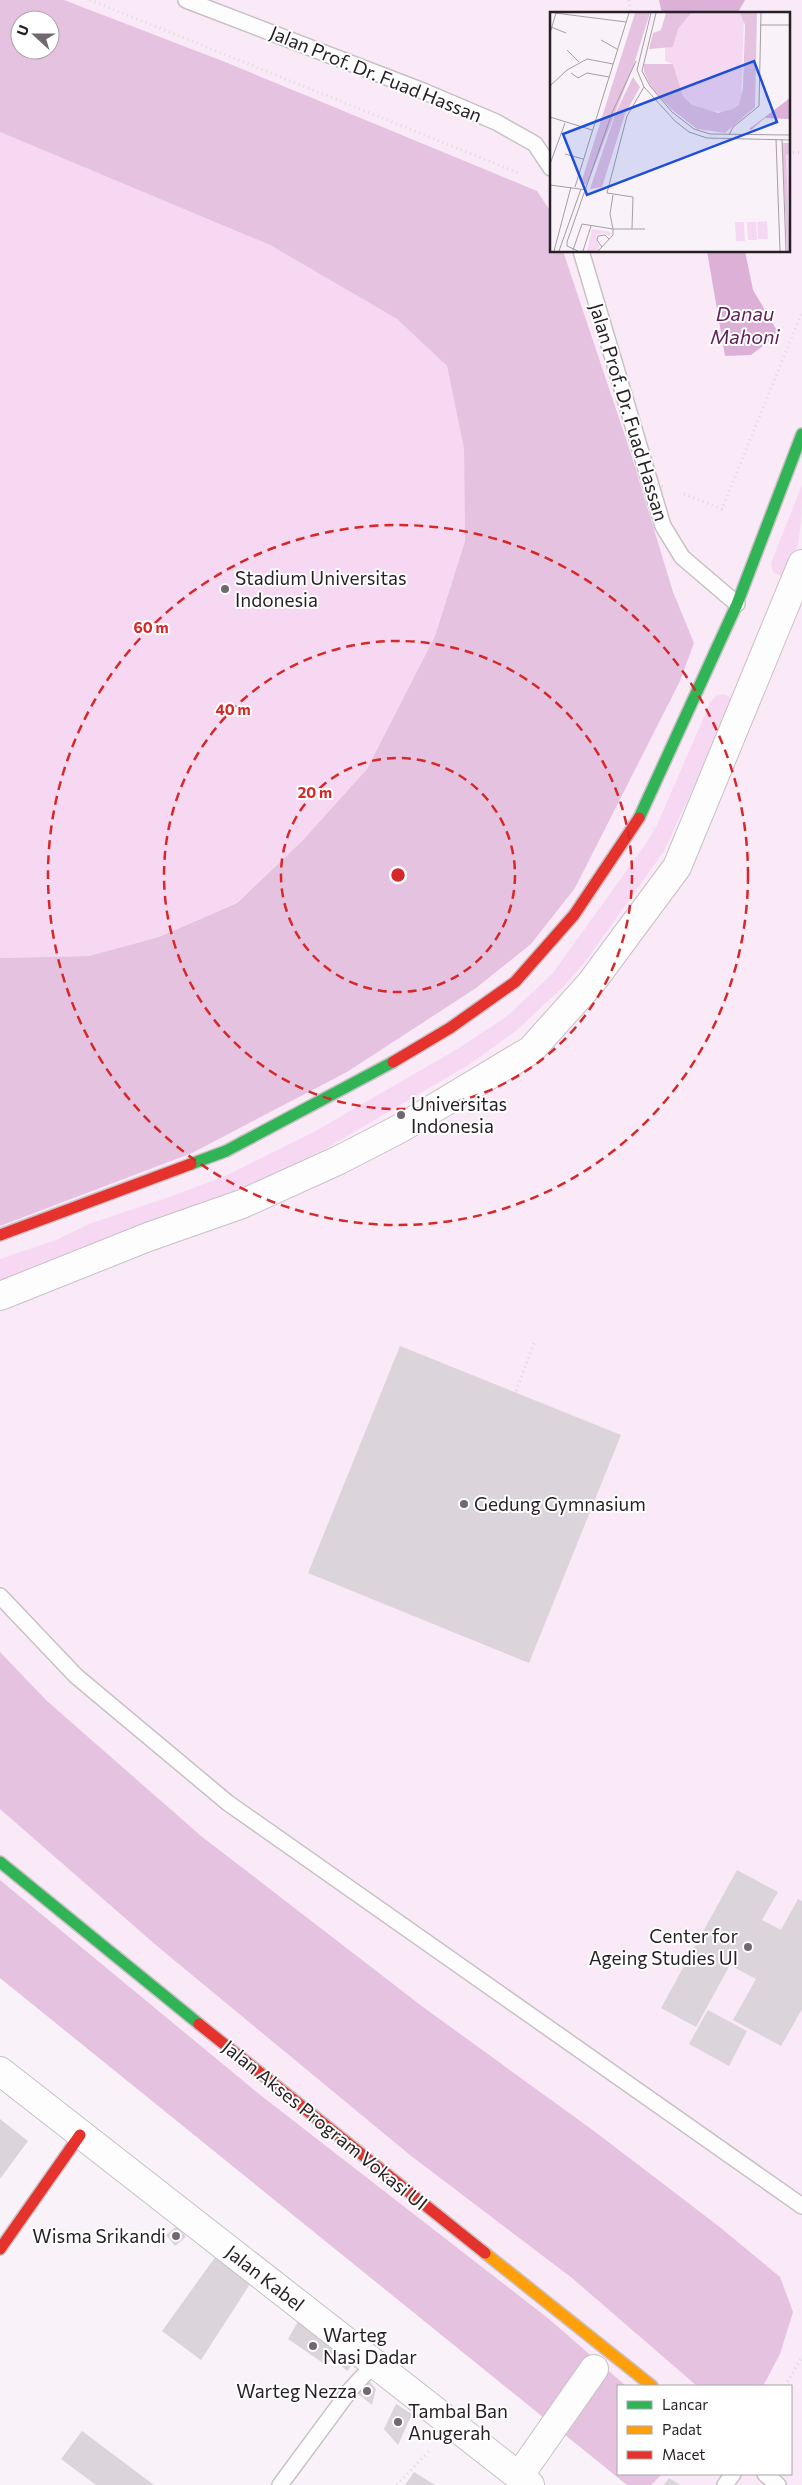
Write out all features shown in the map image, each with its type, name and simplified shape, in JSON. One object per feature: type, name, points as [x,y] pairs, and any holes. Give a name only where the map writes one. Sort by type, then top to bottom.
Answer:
[{"type":"street","points":[[0,1234],[226,1151],[381,1069],[450,1028],[515,982],[574,915],[643,812],[737,604],[802,434]]},
{"type":"street","points":[[0,1296],[148,1237],[242,1204],[330,1164],[401,1128],[531,1050],[591,983],[677,867],[802,564]]},
{"type":"street","name":"Jalan Akses Program Vokasi UI","points":[[0,1862],[600,2360],[650,2385]]},
{"type":"street","name":"Jalan Kabel","points":[[0,2071],[524,2480]]},
{"type":"street","points":[[0,2249],[80,2135]]},
{"type":"street","points":[[524,2480],[600,2360]]},
{"type":"lane","name":"Jalan Prof. Dr. Fuad Hassan","points":[[186,0],[423,90],[496,122],[535,144],[550,166]]},
{"type":"lane","name":"Jalan Prof. Dr. Fuad Hassan","points":[[581,252],[663,526],[682,557],[737,604]]},
{"type":"lane","points":[[0,1596],[76,1676],[228,1803],[802,2206]]},
{"type":"lane","points":[[280,2485],[351,2389],[375,2363]]},
{"type":"lane","points":[[766,2475],[778,2485]]},
{"type":"path","points":[[90,0],[530,178]]},
{"type":"path","points":[[681,493],[722,509],[802,312]]},
{"type":"path","points":[[643,479],[673,490]]},
{"type":"path","points":[[516,1390],[534,1344]]},
{"type":"path","points":[[786,2385],[802,2358]]},
{"type":"path","points":[[397,2485],[454,2424]]},
{"type":"shaded area","name":"Universitas Indonesia","points":[[0,0],[802,0],[802,2485],[627,2485],[0,1978]]},
{"type":"shaded area","points":[[0,0],[64,0],[225,62],[537,191],[550,210],[550,252],[563,252],[633,460],[673,592],[694,643],[680,681],[575,888],[531,944],[476,988],[347,1072],[192,1153],[0,1226],[0,958],[89,956],[159,937],[237,903],[303,840],[367,769],[435,636],[465,541],[464,449],[447,366],[397,319],[270,245],[0,132]]},
{"type":"shaded area","name":"Stadium Universitas Indonesia","points":[[0,132],[270,245],[397,319],[447,366],[464,449],[465,541],[435,636],[367,769],[303,840],[236,903],[159,937],[89,956],[0,958]]},
{"type":"shaded area","points":[[802,485],[800,534],[794,558],[782,576],[773,572],[771,563]]},
{"type":"shaded area","points":[[723,694],[729,696],[732,702],[729,711],[664,851],[585,962],[565,985],[517,1030],[470,1064],[325,1149],[234,1192],[0,1285],[0,1259],[56,1240],[89,1224],[225,1176],[314,1132],[459,1048],[506,1017],[553,973],[645,845],[657,825],[710,703],[716,696]]},
{"type":"shaded area","points":[[0,1652],[47,1701],[201,1836],[423,2007],[594,2131],[721,2228],[780,2277],[793,2312],[780,2354],[764,2385],[696,2385],[572,2278],[410,2155],[157,1946],[0,1809]]},
{"type":"shaded area","points":[[0,1880],[259,2094],[549,2319],[625,2385],[617,2385],[617,2475],[661,2475],[651,2485],[627,2485],[0,1978]]},
{"type":"water","points":[[659,0],[745,0],[738,12],[662,12]]},
{"type":"water","name":"Danau Mahoni","points":[[707,252],[745,252],[753,290],[779,334],[751,355],[725,356]]},
{"type":"building","name":"Gedung Gymnasium","points":[[400,1346],[621,1435],[529,1663],[308,1573]]},
{"type":"building","name":"Center for Ageing Studies UI","points":[[737,1870],[778,1892],[762,1920],[781,1930],[798,1899],[802,1901],[802,2009],[781,2046],[733,2020],[756,1979],[730,1965],[696,2027],[661,2008]]},
{"type":"building","points":[[708,2010],[747,2031],[729,2066],[689,2044]]},
{"type":"building","points":[[0,2119],[28,2141],[0,2179]]},
{"type":"building","name":"Wisma Srikandi","points":[[177,2226],[186,2237],[175,2246],[166,2235]]},
{"type":"building","points":[[216,2256],[250,2284],[201,2360],[162,2331]]},
{"type":"building","name":"Warteg Nasi Dadar","points":[[300,2318],[336,2352],[326,2365],[288,2339]]},
{"type":"building","points":[[344,2356],[353,2364],[347,2371],[338,2363]]},
{"type":"building","name":"Warteg Nezza","points":[[366,2377],[376,2389],[372,2405],[357,2393]]},
{"type":"building","name":"Tambal Ban Anugerah","points":[[396,2404],[412,2414],[398,2445],[384,2429]]},
{"type":"building","points":[[82,2431],[154,2485],[96,2485],[61,2459]]},
{"type":"building","points":[[414,2472],[435,2485],[405,2485]]},
{"type":"building","points":[[669,2478],[680,2485],[664,2485]]},
{"type":"traffic: fast","points":[[639,818],[737,604],[802,434]]},
{"type":"traffic: fast","points":[[191,1164],[226,1151],[393,1062]]},
{"type":"traffic: fast","points":[[0,1862],[199,2024]]},
{"type":"traffic: slow","points":[[485,2253],[651,2385]]},
{"type":"traffic: jam","points":[[393,1062],[450,1028],[515,982],[574,915],[639,818]]},
{"type":"traffic: jam","points":[[0,1235],[191,1164]]},
{"type":"traffic: jam","points":[[199,2024],[485,2253]]},
{"type":"traffic: jam","points":[[0,2249],[80,2135]]},
{"type":"place","name":"Stadium Universitas Indonesia","points":[[225,589]]},
{"type":"place","name":"Universitas Indonesia","points":[[401,1115]]},
{"type":"place","name":"Gedung Gymnasium","points":[[464,1504]]},
{"type":"place","name":"Center for Ageing Studies UI","points":[[748,1947]]},
{"type":"place","name":"Wisma Srikandi","points":[[176,2236]]},
{"type":"place","name":"Warteg Nasi Dadar","points":[[313,2346]]},
{"type":"place","name":"Warteg Nezza","points":[[367,2391]]},
{"type":"place","name":"Tambal Ban Anugerah","points":[[398,2422]]}]
